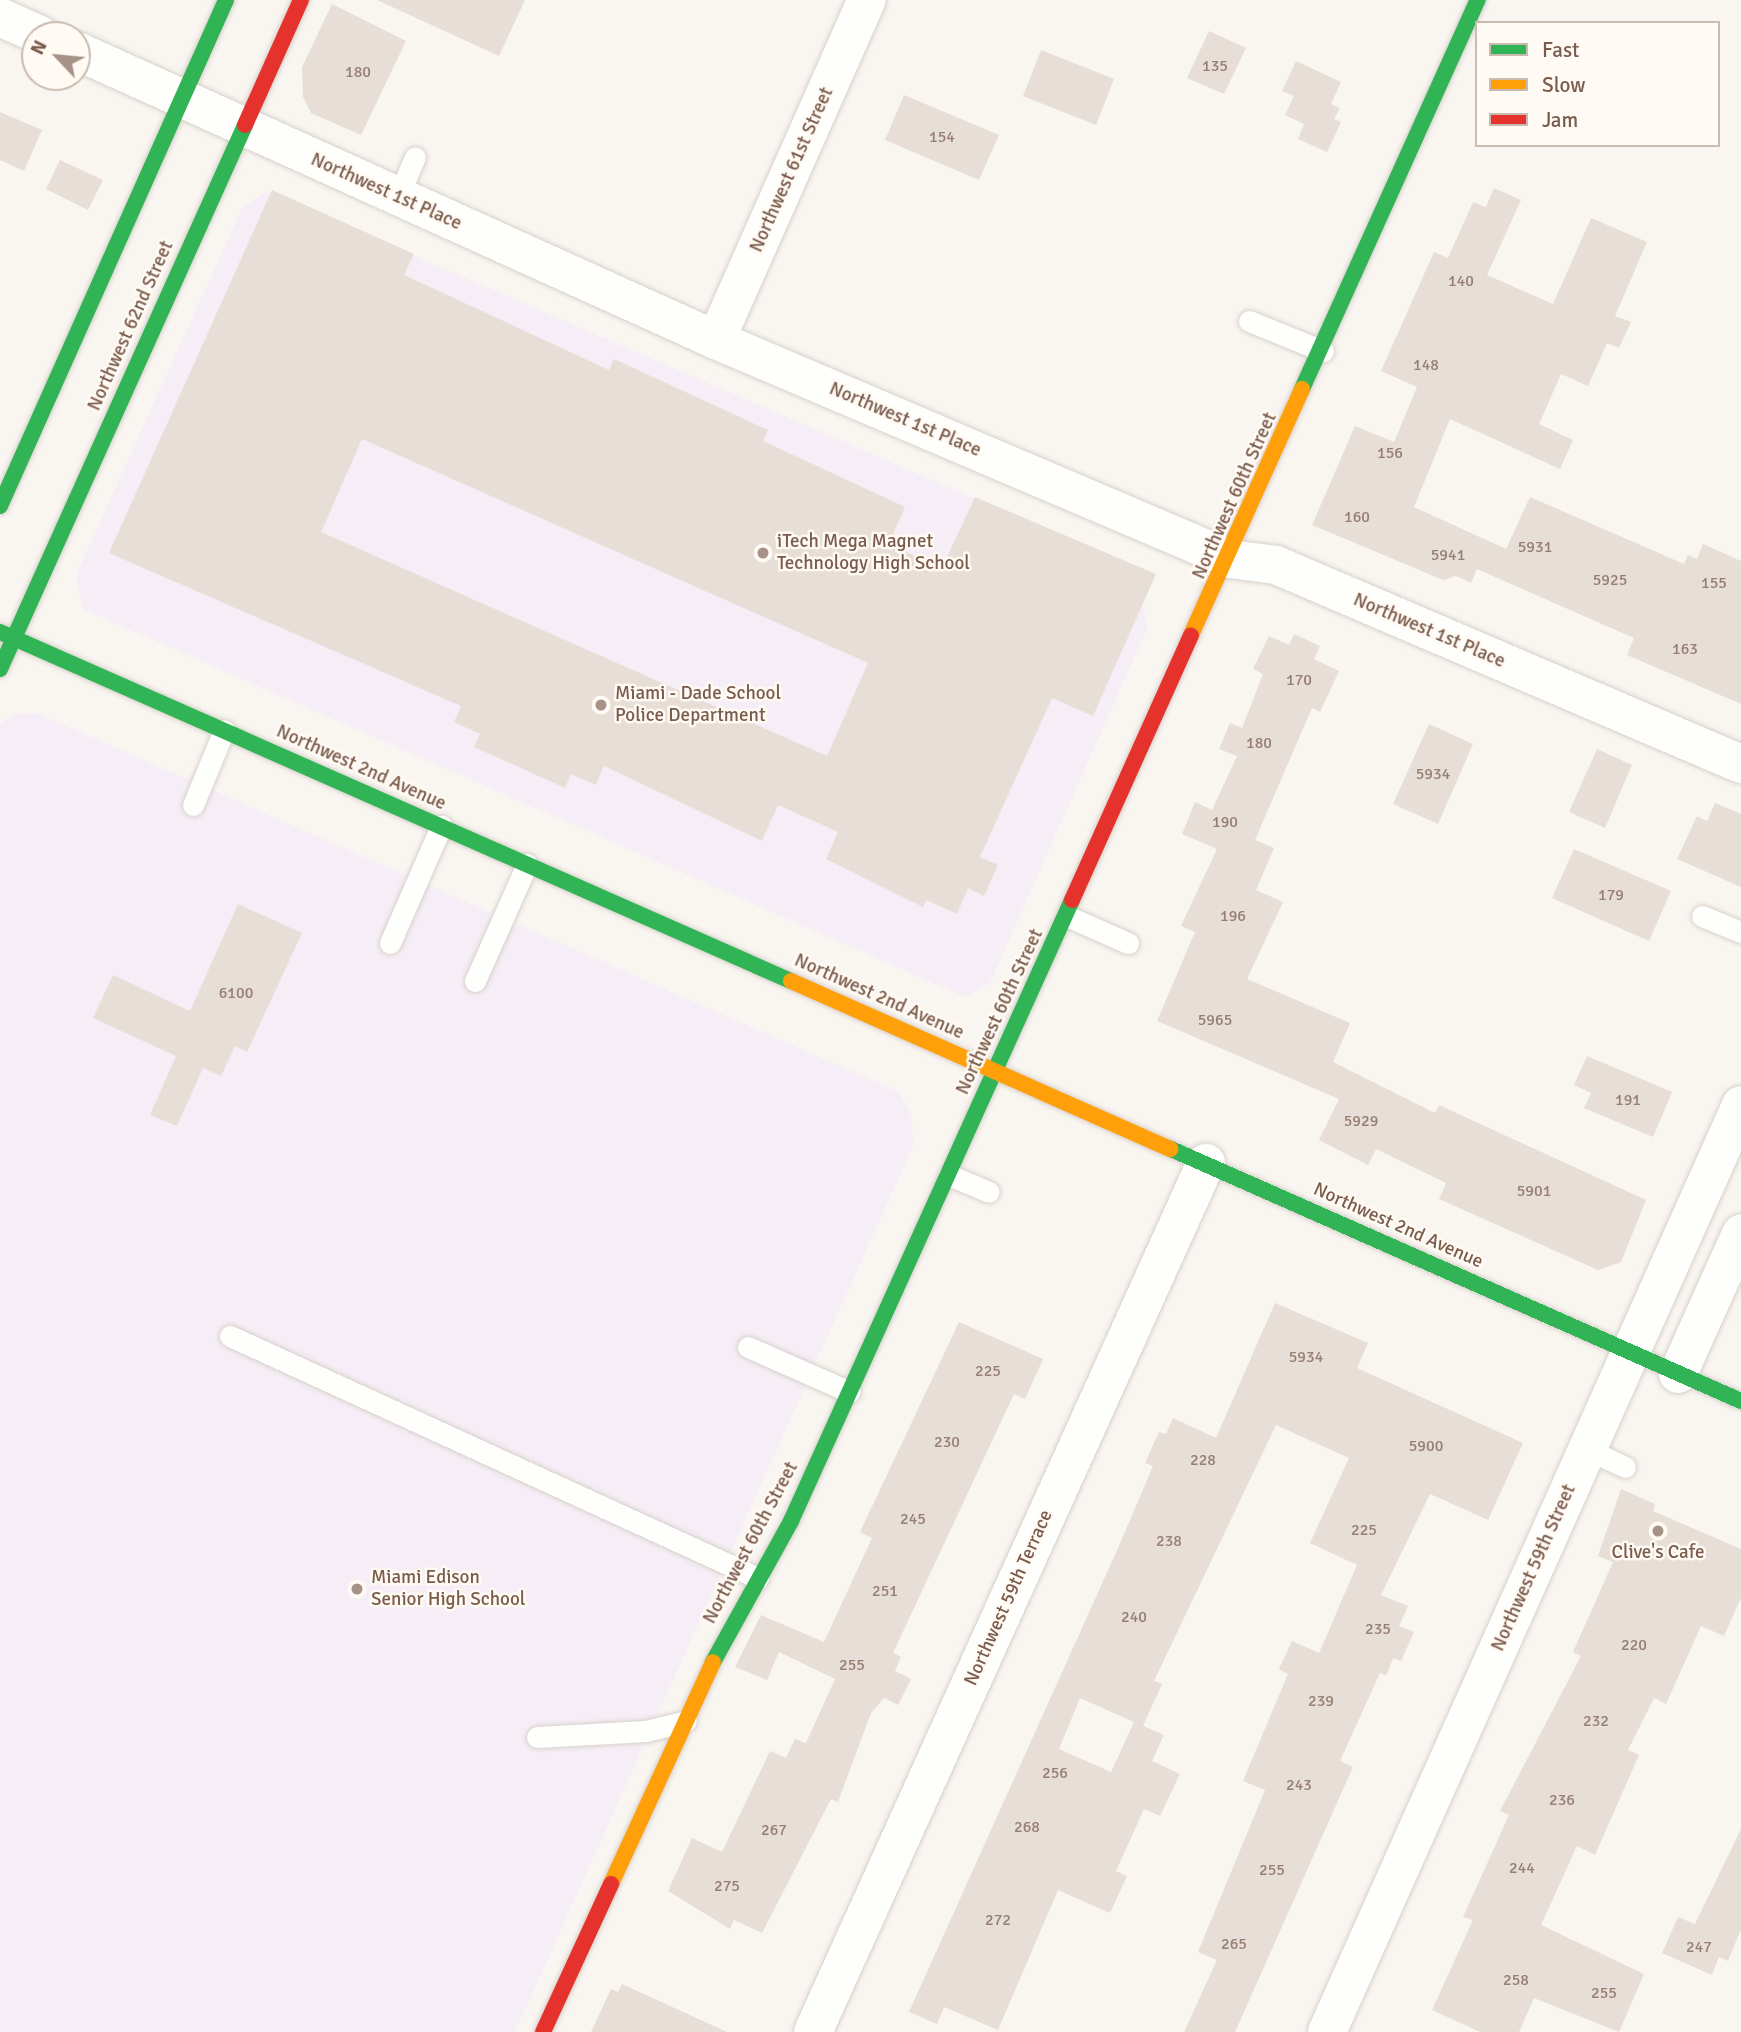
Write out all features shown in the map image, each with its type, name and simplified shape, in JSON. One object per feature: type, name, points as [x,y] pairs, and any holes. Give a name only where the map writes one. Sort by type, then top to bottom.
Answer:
[{"type":"street","points":[[0,506],[226,0]]},
{"type":"street","name":"Northwest 62nd Street","points":[[0,669],[7,635],[302,0]]},
{"type":"street","name":"Northwest 61st Street","points":[[716,340],[867,0]]},
{"type":"street","name":"Northwest 60th Street","points":[[543,2032],[686,1721],[850,1392],[1230,559],[1478,0]]},
{"type":"street","points":[[0,17],[21,26]]},
{"type":"street","name":"Northwest 1st Place","points":[[91,57],[716,340],[1230,559],[1276,565],[1741,764]]},
{"type":"street","name":"Northwest 2nd Avenue","points":[[7,635],[1741,1401]]},
{"type":"street","name":"Northwest 59th Street","points":[[1327,2032],[1741,1105]]},
{"type":"street","name":"Northwest 59th Terrace","points":[[813,2032],[1206,1163]]},
{"type":"street","points":[[1678,1374],[1741,1234]]},
{"type":"lane","points":[[398,197],[415,156]]},
{"type":"lane","points":[[1249,320],[1323,351]]},
{"type":"lane","points":[[193,805],[224,730]]},
{"type":"lane","points":[[390,943],[441,826]]},
{"type":"lane","points":[[475,981],[527,864]]},
{"type":"lane","points":[[1067,916],[1128,943]]},
{"type":"lane","points":[[1702,916],[1741,932]]},
{"type":"lane","points":[[949,1175],[989,1192]]},
{"type":"lane","points":[[230,1336],[758,1578]]},
{"type":"lane","points":[[748,1347],[850,1392]]},
{"type":"lane","points":[[1587,1450],[1625,1467]]},
{"type":"lane","points":[[537,1737],[646,1731],[686,1721]]},
{"type":"shaded area","name":"iTech Mega Magnet Technology High School","points":[[267,192],[1133,567],[1148,626],[990,983],[965,997],[83,609],[76,575],[243,206]]},
{"type":"shaded area","name":"Miami Edison Senior High School","points":[[14,713],[37,713],[899,1092],[912,1117],[913,1146],[515,2032],[0,2032],[0,724]]},
{"type":"building","points":[[377,0],[525,0],[499,56]]},
{"type":"building","points":[[332,4],[406,41],[361,135],[311,113],[303,97],[302,67]]},
{"type":"building","points":[[1209,31],[1246,48],[1224,94],[1187,78]]},
{"type":"building","points":[[1041,50],[1114,79],[1096,125],[1023,96]]},
{"type":"building","points":[[1296,61],[1341,82],[1331,104],[1340,108],[1334,119],[1341,122],[1327,152],[1298,139],[1304,124],[1285,115],[1294,96],[1282,91]]},
{"type":"building","points":[[904,95],[999,135],[979,180],[885,140]]},
{"type":"building","points":[[0,112],[42,130],[24,171],[0,160]]},
{"type":"building","points":[[60,160],[103,180],[88,210],[46,189]]},
{"type":"building","points":[[1494,188],[1521,200],[1487,275],[1553,304],[1591,218],[1647,242],[1615,316],[1631,322],[1619,348],[1607,343],[1588,386],[1561,374],[1539,424],[1573,440],[1560,469],[1450,419],[1414,507],[1506,549],[1530,497],[1684,564],[1688,555],[1697,559],[1703,544],[1741,561],[1741,704],[1627,655],[1634,638],[1477,569],[1471,583],[1456,576],[1443,580],[1312,525],[1355,426],[1394,442],[1417,387],[1381,371],[1434,252],[1448,258],[1473,202],[1486,207]]},
{"type":"building","name":"iTech Mega Magnet Technology High School","points":[[272,190],[414,254],[404,275],[609,370],[614,359],[768,430],[763,441],[905,507],[889,544],[942,568],[975,497],[1156,574],[1093,716],[1052,698],[980,857],[998,865],[984,896],[968,888],[957,914],[926,900],[923,907],[826,859],[838,832],[778,805],[762,841],[604,766],[596,785],[571,774],[565,788],[474,747],[480,734],[454,722],[461,706],[109,553]],"holes":[[[362,439],[868,663],[827,756],[321,532]]]},
{"type":"building","points":[[1294,634],[1320,646],[1314,659],[1339,671],[1320,712],[1312,708],[1255,840],[1274,848],[1256,890],[1283,902],[1247,979],[1350,1023],[1333,1062],[1435,1113],[1439,1105],[1646,1200],[1621,1262],[1598,1270],[1439,1199],[1446,1183],[1376,1149],[1368,1165],[1319,1140],[1339,1099],[1157,1021],[1195,932],[1181,926],[1217,849],[1182,834],[1195,802],[1212,810],[1237,756],[1219,749],[1230,723],[1242,728],[1263,674],[1253,669],[1269,636],[1289,645]]},
{"type":"building","points":[[1429,724],[1473,744],[1438,824],[1393,804]]},
{"type":"building","points":[[1597,749],[1632,765],[1605,828],[1569,812]]},
{"type":"building","points":[[1715,803],[1741,814],[1741,887],[1677,859],[1697,816],[1707,821]]},
{"type":"building","points":[[1574,849],[1671,891],[1649,941],[1552,898]]},
{"type":"building","points":[[238,904],[302,933],[247,1052],[235,1046],[221,1076],[203,1068],[177,1126],[150,1115],[176,1056],[93,1018],[113,975],[190,1011]]},
{"type":"building","points":[[1587,1056],[1672,1092],[1653,1137],[1584,1108],[1591,1093],[1574,1085]]},
{"type":"building","points":[[1275,1303],[1368,1343],[1357,1368],[1523,1443],[1488,1520],[1430,1494],[1381,1595],[1408,1606],[1399,1626],[1414,1632],[1401,1661],[1393,1658],[1386,1676],[1380,1673],[1340,1761],[1353,1767],[1235,2032],[1184,2032],[1217,1960],[1198,1952],[1265,1790],[1243,1781],[1288,1674],[1279,1669],[1292,1641],[1319,1653],[1357,1565],[1310,1543],[1349,1458],[1276,1425],[1154,1681],[1162,1684],[1143,1726],[1164,1735],[1152,1761],[1180,1774],[1160,1816],[1144,1809],[1116,1871],[1127,1876],[1110,1913],[1058,1890],[998,2030],[944,2007],[937,2024],[909,2012],[1118,1548],[1153,1466],[1145,1463],[1159,1432],[1166,1434],[1173,1418],[1216,1438]],"holes":[[[1080,1698],[1134,1722],[1111,1772],[1059,1749]]]},
{"type":"building","points":[[959,1322],[1043,1359],[1025,1399],[1014,1394],[893,1653],[901,1657],[895,1671],[911,1679],[898,1705],[884,1698],[871,1713],[838,1802],[831,1799],[762,1933],[734,1920],[730,1929],[668,1891],[692,1838],[722,1852],[770,1751],[786,1758],[795,1739],[806,1743],[835,1679],[779,1652],[767,1680],[735,1667],[761,1615],[824,1642],[872,1538],[860,1532]]},
{"type":"building","points":[[1621,1489],[1655,1504],[1653,1511],[1741,1549],[1741,1598],[1724,1636],[1701,1626],[1666,1704],[1654,1698],[1628,1750],[1639,1755],[1595,1855],[1577,1846],[1541,1925],[1644,1974],[1619,2032],[1534,1998],[1519,2032],[1480,2032],[1432,2010],[1473,1920],[1463,1917],[1509,1815],[1500,1811],[1581,1656],[1573,1652],[1613,1562],[1598,1556]]},
{"type":"building","points":[[1741,1829],[1741,1929],[1728,1961],[1719,1957],[1712,1975],[1662,1953],[1678,1917],[1695,1924]]},
{"type":"building","points":[[622,1984],[727,2032],[591,2032],[611,1989],[618,1992]]},
{"type":"traffic: fast","points":[[0,506],[226,0]]},
{"type":"traffic: fast","points":[[1302,389],[1478,0]]},
{"type":"traffic: fast","points":[[0,669],[245,125]]},
{"type":"traffic: fast","points":[[0,632],[791,981]]},
{"type":"traffic: fast","points":[[713,1662],[791,1521],[1072,900]]},
{"type":"traffic: fast","points":[[1171,1149],[1741,1401]]},
{"type":"traffic: slow","points":[[1191,635],[1302,389]]},
{"type":"traffic: slow","points":[[791,981],[1171,1149]]},
{"type":"traffic: slow","points":[[611,1884],[713,1662]]},
{"type":"traffic: jam","points":[[245,125],[301,0]]},
{"type":"traffic: jam","points":[[1072,900],[1191,635]]},
{"type":"traffic: jam","points":[[543,2032],[611,1884]]},
{"type":"place","name":"iTech Mega Magnet Technology High School","points":[[763,553]]},
{"type":"place","name":"Miami - Dade School Police Department","points":[[601,705]]},
{"type":"place","name":"Clive's Cafe","points":[[1658,1531]]},
{"type":"place","name":"Miami Edison Senior High School","points":[[357,1589]]}]
